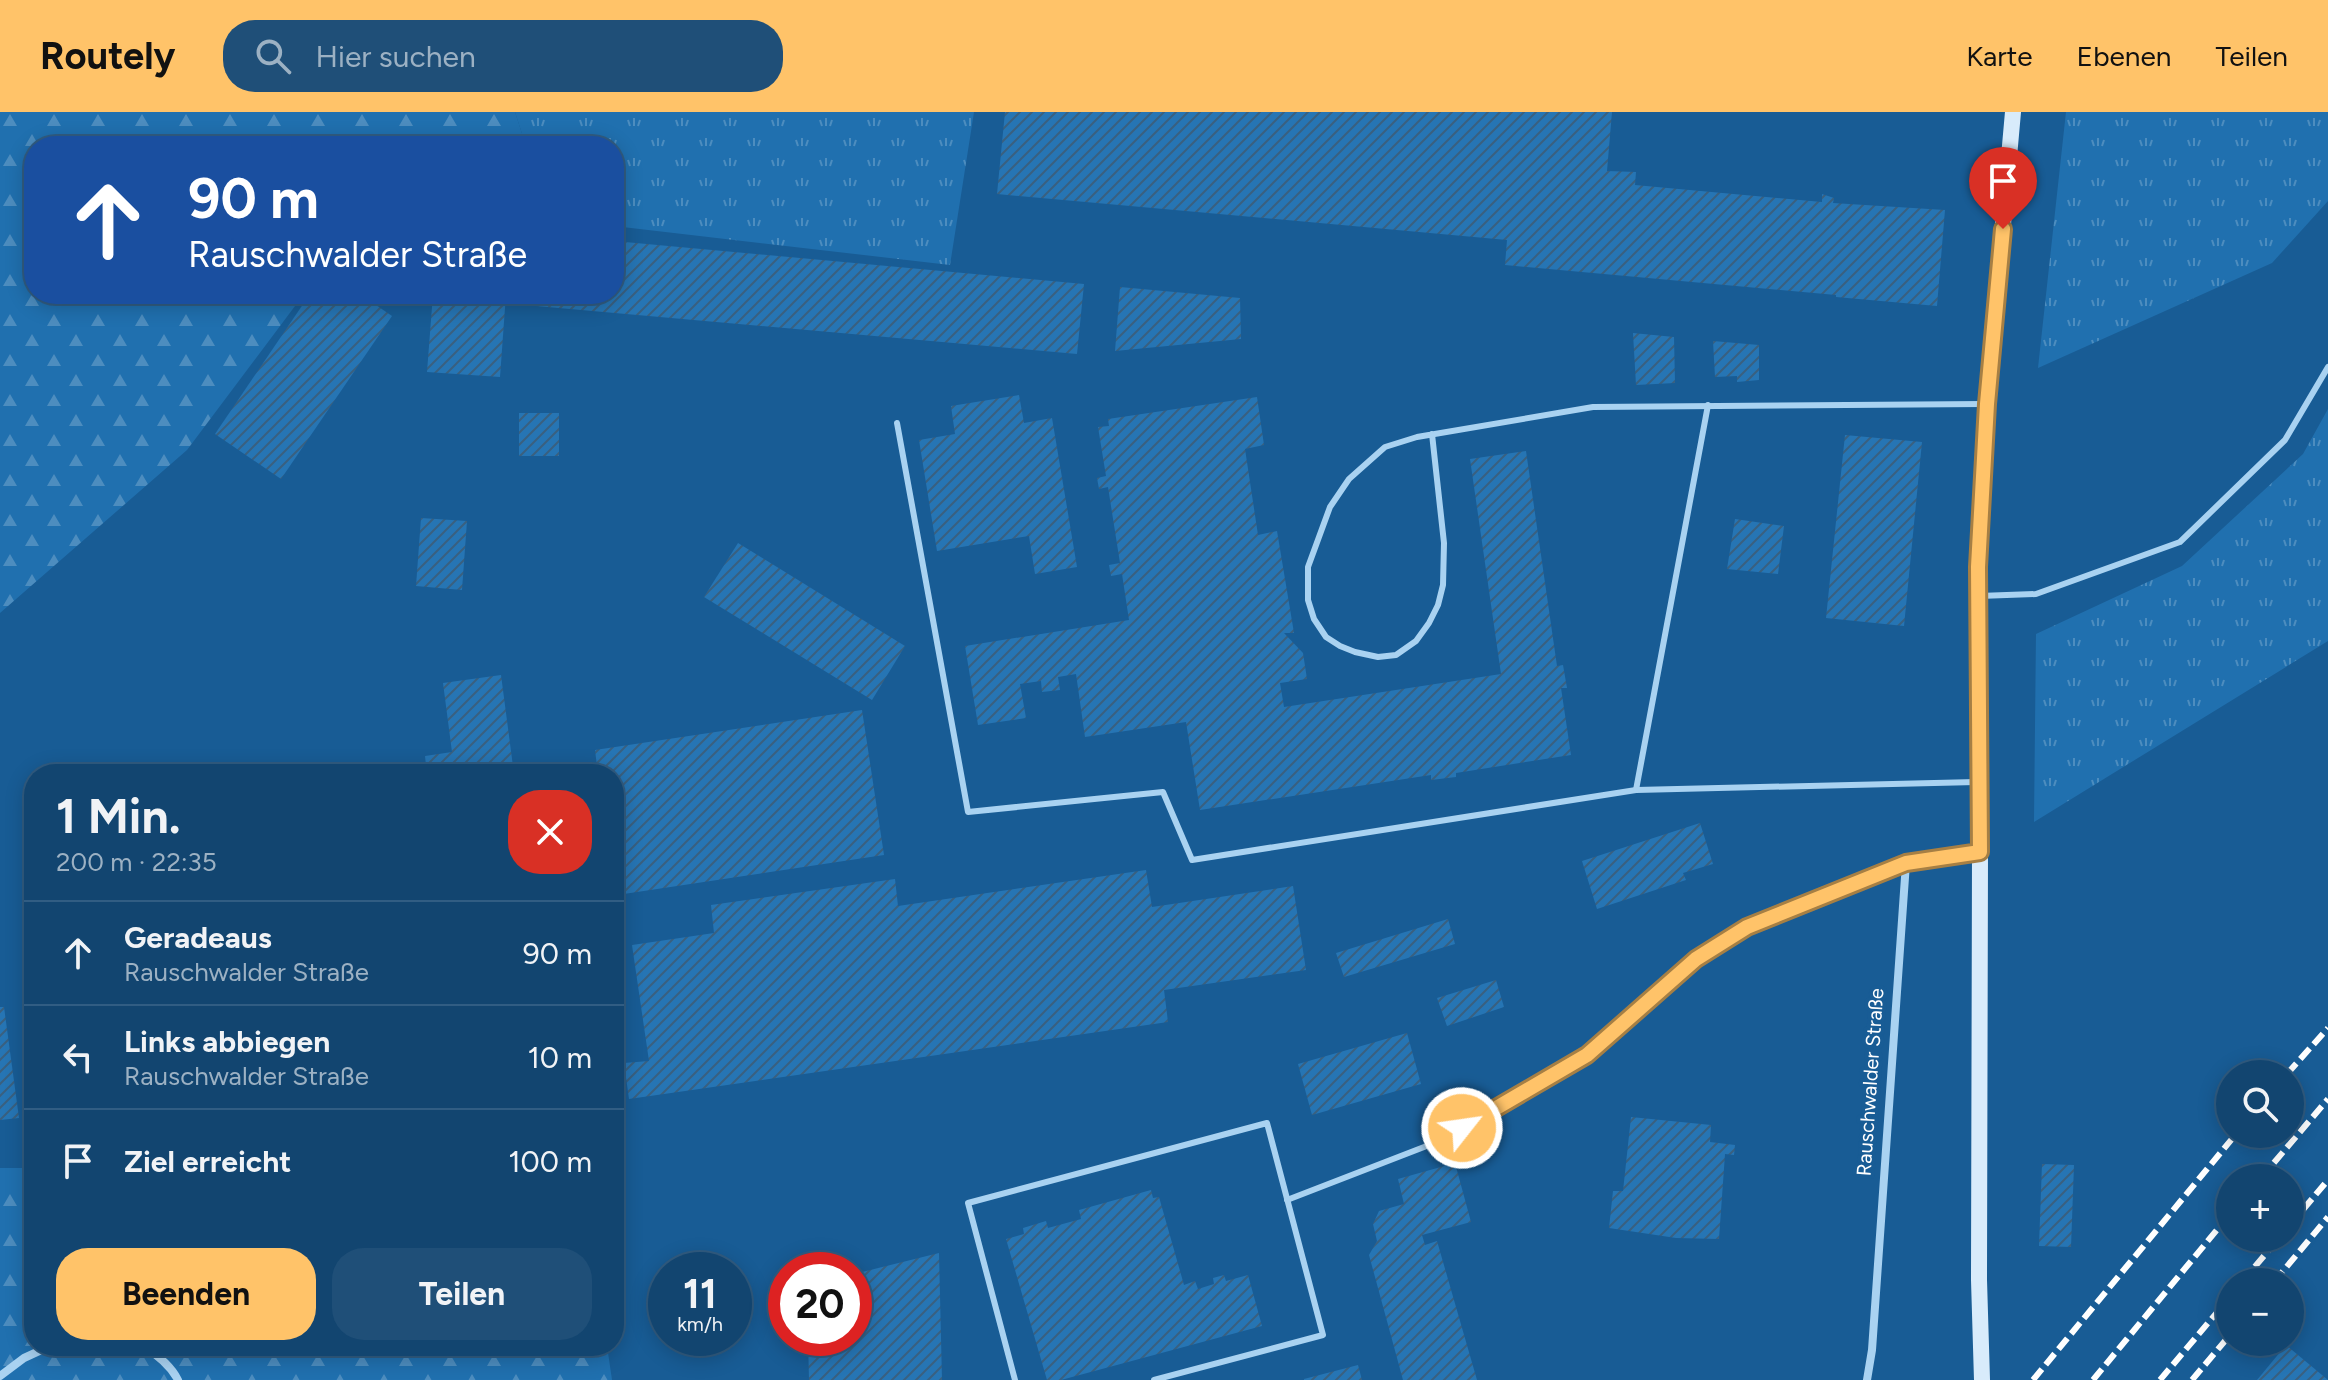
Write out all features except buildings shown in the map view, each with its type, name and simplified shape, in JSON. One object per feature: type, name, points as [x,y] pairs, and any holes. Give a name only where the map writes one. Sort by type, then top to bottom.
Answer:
[{"type":"main road","points":[[1982,1380],[1979,1280],[1978,567],[1987,404],[2013,112]]},
{"type":"street","points":[[1906,863],[1980,852]]},
{"type":"street","name":"Rauschwalder Straße","points":[[1867,1380],[1872,1350],[1906,863]]},
{"type":"street","points":[[0,1376],[28,1356]]},
{"type":"street","points":[[157,1356],[178,1380]]},
{"type":"lane","points":[[1979,596],[2036,594],[2180,542],[2285,440],[2328,367]]},
{"type":"lane","points":[[1432,434],[1444,543],[1443,585],[1438,605],[1416,641],[1396,655],[1378,657],[1355,652],[1326,637],[1314,619],[1308,600],[1308,567],[1330,507],[1349,479],[1385,447],[1432,434],[1593,407],[1987,404]]},
{"type":"lane","points":[[1636,790],[1708,405]]},
{"type":"lane","points":[[897,423],[968,812],[1163,792],[1192,860],[1636,790],[1980,782]]},
{"type":"lane","points":[[1287,1200],[1437,1142],[1587,1055],[1696,959],[1747,927],[1906,863]]},
{"type":"lane","points":[[1015,1380],[968,1203],[1267,1123],[1323,1335],[1154,1380]]},
{"type":"green space","points":[[0,112],[515,112],[523,136],[24,136],[24,304],[296,304],[187,450],[0,613]]},
{"type":"green space","points":[[515,112],[974,112],[950,265],[624,227],[624,136],[523,136]]},
{"type":"green space","points":[[2066,112],[2328,112],[2328,201],[2272,263],[2038,368]]},
{"type":"green space","points":[[2328,409],[2328,641],[2034,822],[2036,634],[2182,566],[2303,454]]},
{"type":"green space","points":[[0,1168],[24,1168],[24,1356],[608,1356],[612,1380],[0,1380]]},
{"type":"railway","points":[[2299,1060],[2328,1028]]},
{"type":"railway","points":[[2273,1164],[2328,1099]]},
{"type":"railway","points":[[2033,1380],[2224,1148]]},
{"type":"railway","points":[[2304,1208],[2328,1180]]},
{"type":"railway","points":[[2286,1268],[2328,1217]]},
{"type":"railway","points":[[2093,1380],[2216,1231]]},
{"type":"railway","points":[[2254,1268],[2267,1252]]},
{"type":"railway","points":[[2160,1380],[2216,1314]]},
{"type":"railway","points":[[2192,1380],[2216,1352]]},
{"type":"route","points":[[1462,1128],[1587,1055],[1696,959],[1747,927],[1906,863],[1980,852],[1978,567],[1987,404],[2003,229]]}]
